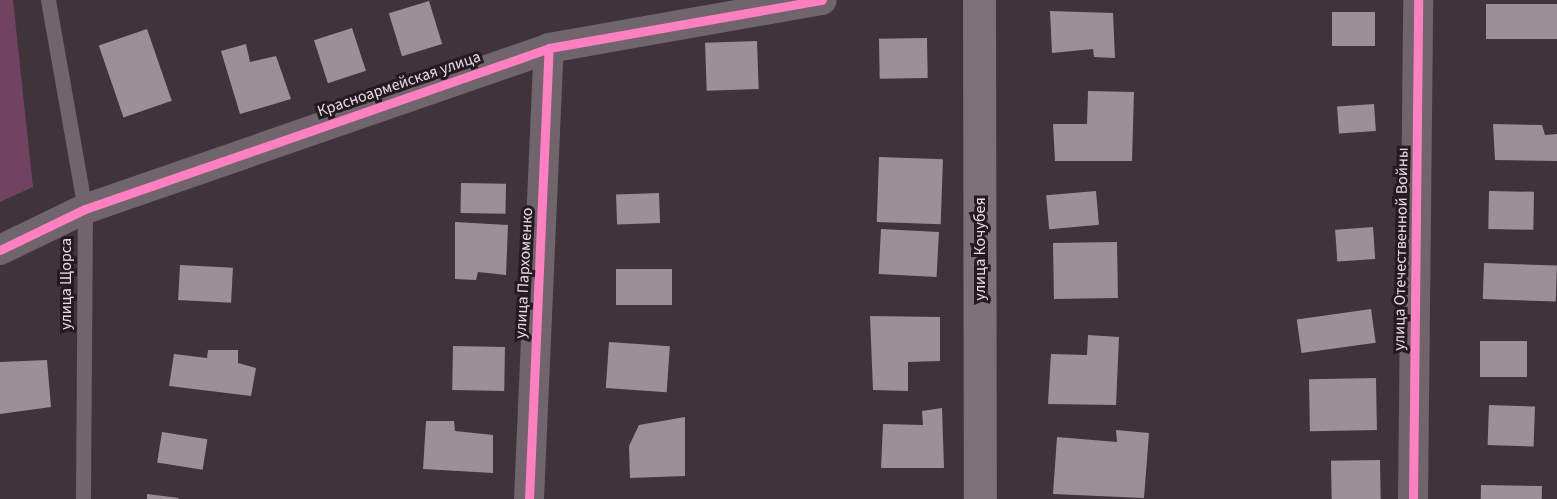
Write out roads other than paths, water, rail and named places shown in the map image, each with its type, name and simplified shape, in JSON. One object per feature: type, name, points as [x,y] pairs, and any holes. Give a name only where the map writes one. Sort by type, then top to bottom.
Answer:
[{"type":"main road","name":"улица Кочубея","points":[[979,0],[980,499]]},
{"type":"street","name":"Красноармейская улица","points":[[0,250],[85,209],[549,48],[822,0]]},
{"type":"street","name":"улица Отечественной Войны","points":[[1413,499],[1418,0]]},
{"type":"street","name":"улица Пархоменко","points":[[528,499],[549,48]]},
{"type":"lane","name":"улица Щорса","points":[[48,0],[85,209],[83,499]]}]
